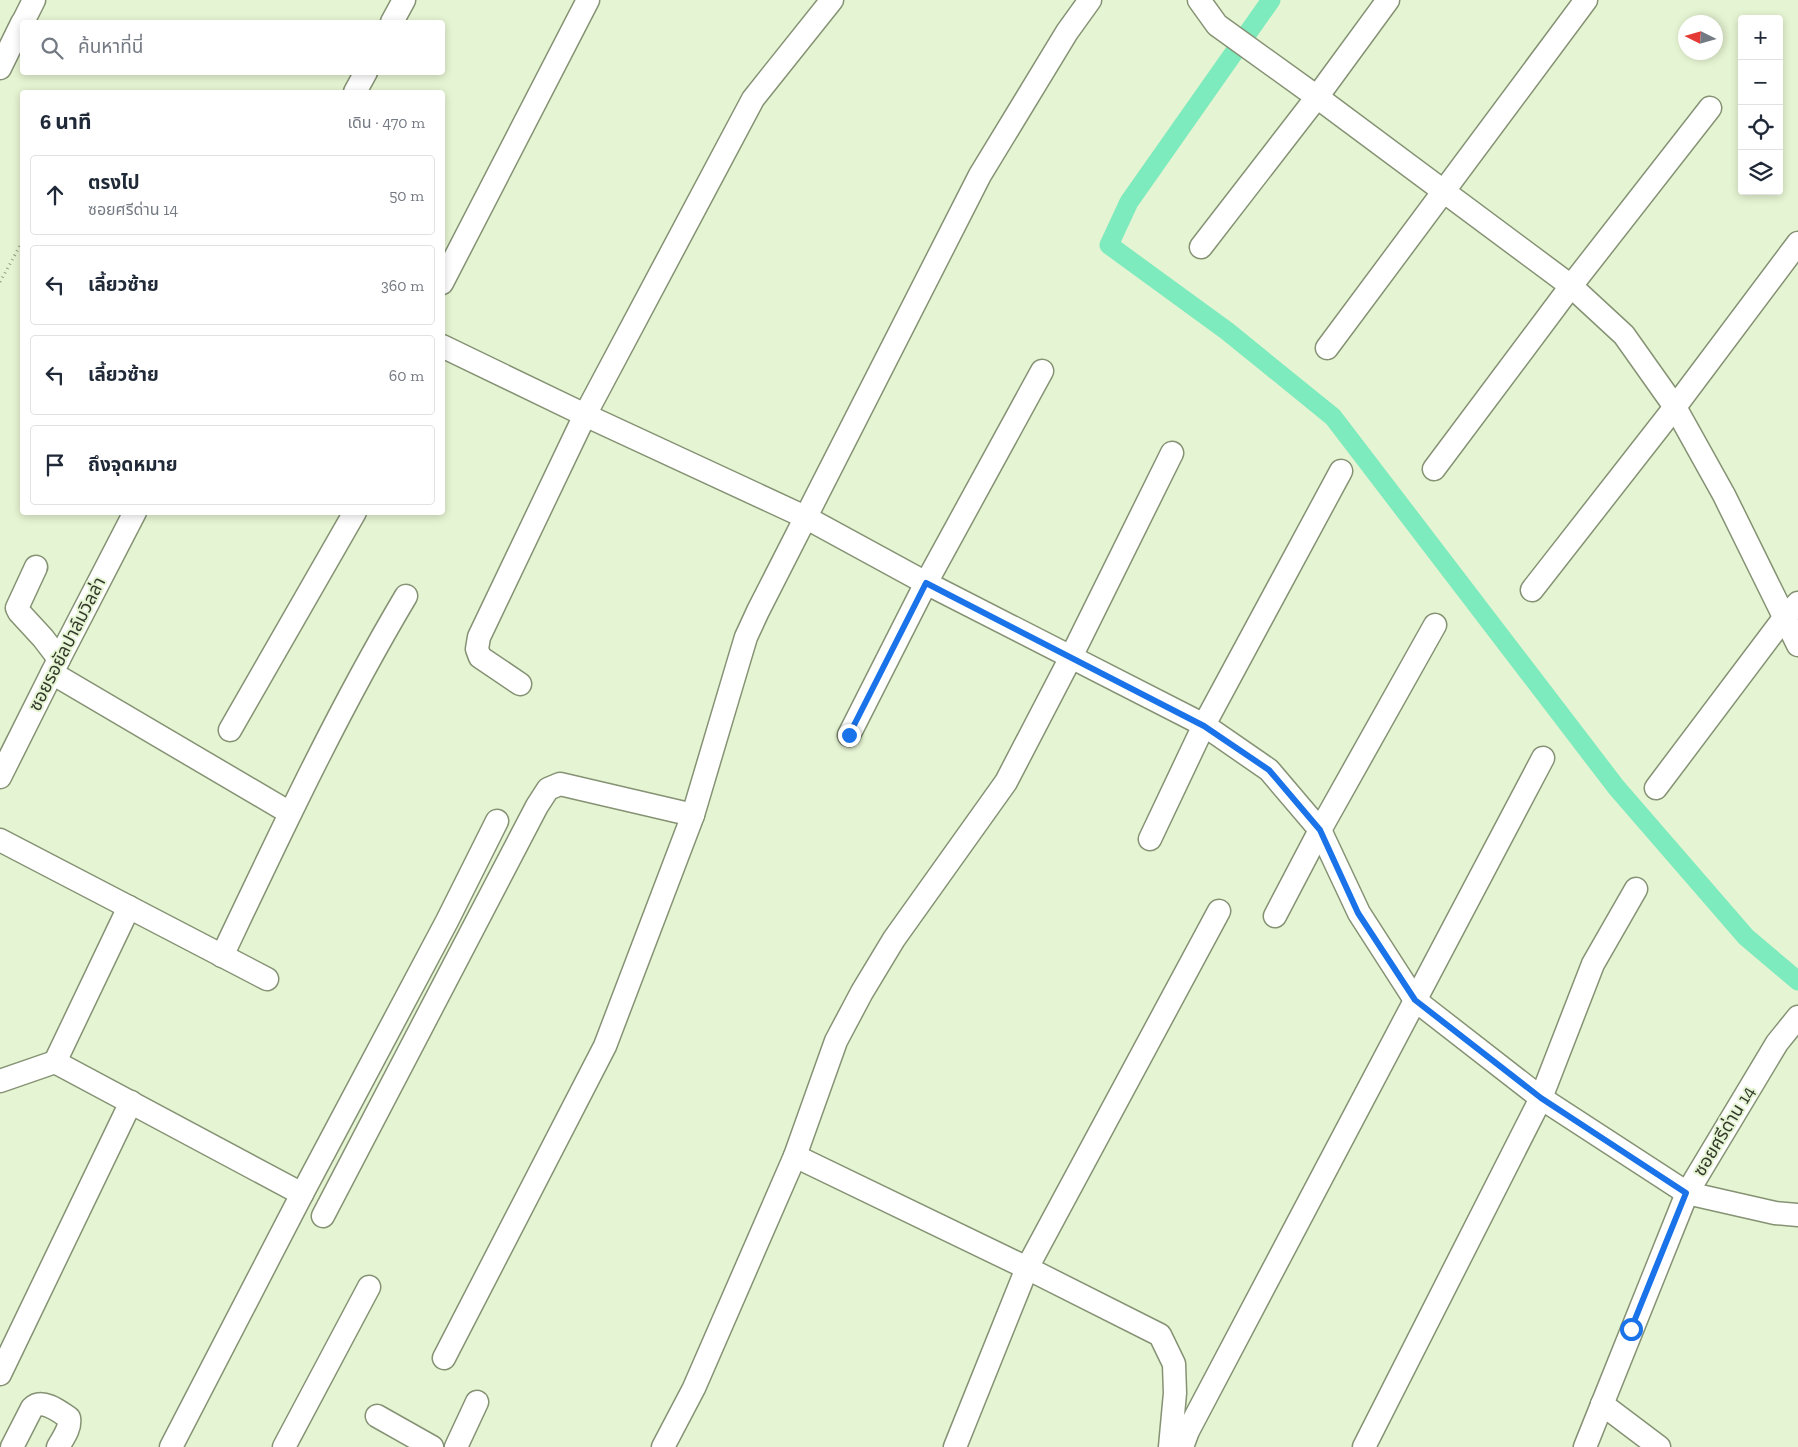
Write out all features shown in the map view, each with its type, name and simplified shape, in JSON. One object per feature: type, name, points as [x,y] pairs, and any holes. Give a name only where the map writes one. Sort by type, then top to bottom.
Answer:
[{"type":"street","points":[[24,20],[34,0]]},
{"type":"street","points":[[393,20],[404,0]]},
{"type":"street","points":[[445,277],[588,0]]},
{"type":"street","points":[[520,684],[480,657],[477,649],[479,637],[585,415],[752,100],[832,0]]},
{"type":"street","points":[[444,1358],[605,1046],[693,815],[746,637],[805,516],[980,176],[1067,32],[1090,0]]},
{"type":"street","points":[[1199,0],[1217,25],[1571,286],[1624,335],[1675,407],[1791,610],[1798,645]]},
{"type":"street","points":[[1201,247],[1317,97],[1388,0]]},
{"type":"street","points":[[1327,348],[1586,0]]},
{"type":"street","points":[[0,68],[20,29]]},
{"type":"street","points":[[356,90],[364,75]]},
{"type":"street","points":[[1434,469],[1571,286],[1710,108]]},
{"type":"street","points":[[1532,590],[1675,407],[1798,242]]},
{"type":"street","points":[[445,347],[585,415],[805,516],[926,583],[1204,726],[1269,770],[1320,830],[1358,913],[1415,1000],[1541,1098],[1686,1193],[1775,1214],[1798,1216]]},
{"type":"street","points":[[849,735],[926,583],[1042,371]]},
{"type":"street","points":[[664,1447],[694,1388],[795,1156],[836,1042],[862,992],[894,939],[1006,782],[1172,453]]},
{"type":"street","points":[[1150,839],[1204,726],[1341,471]]},
{"type":"street","name":"ซอยรอยัลปาล์มวิลล่า","points":[[0,777],[133,515]]},
{"type":"street","points":[[230,730],[353,515]]},
{"type":"street","points":[[36,566],[17,608],[43,638],[55,666],[290,813]]},
{"type":"street","points":[[222,956],[290,813],[374,650],[406,596]]},
{"type":"street","points":[[1656,788],[1791,610]]},
{"type":"street","points":[[1275,916],[1320,830],[1435,625]]},
{"type":"street","points":[[1182,1447],[1188,1431],[1543,758]]},
{"type":"street","points":[[324,1216],[532,814],[548,788],[560,784],[693,815]]},
{"type":"street","points":[[171,1447],[442,930],[497,820]]},
{"type":"street","points":[[0,840],[267,979]]},
{"type":"street","points":[[1364,1447],[1541,1098],[1593,964],[1636,889]]},
{"type":"street","points":[[0,1081],[55,1062],[129,907]]},
{"type":"street","points":[[955,1447],[1027,1268],[1219,911]]},
{"type":"street","name":"ซอยศรีด่าน 14","points":[[1585,1447],[1686,1193],[1777,1043],[1798,1017]]},
{"type":"street","points":[[55,1062],[302,1194]]},
{"type":"street","points":[[0,1374],[131,1102]]},
{"type":"street","points":[[795,1156],[1027,1268],[1160,1335],[1174,1364],[1175,1394],[1170,1447]]},
{"type":"street","points":[[284,1447],[369,1288]]},
{"type":"street","points":[[456,1447],[477,1402]]},
{"type":"street","points":[[12,1447],[32,1408],[41,1404],[46,1404],[69,1418],[70,1423],[58,1447]]},
{"type":"street","points":[[1602,1404],[1659,1447]]},
{"type":"street","points":[[377,1416],[432,1447]]},
{"type":"path","points":[[0,282],[20,246]]},
{"type":"waterway","points":[[1271,0],[1129,202],[1109,245],[1227,331],[1333,417],[1616,787],[1746,937],[1798,981]]},
{"type":"route","points":[[849,735],[926,583],[1204,726],[1269,770],[1320,830],[1358,913],[1415,1000],[1541,1098],[1686,1193],[1631,1329]]}]
